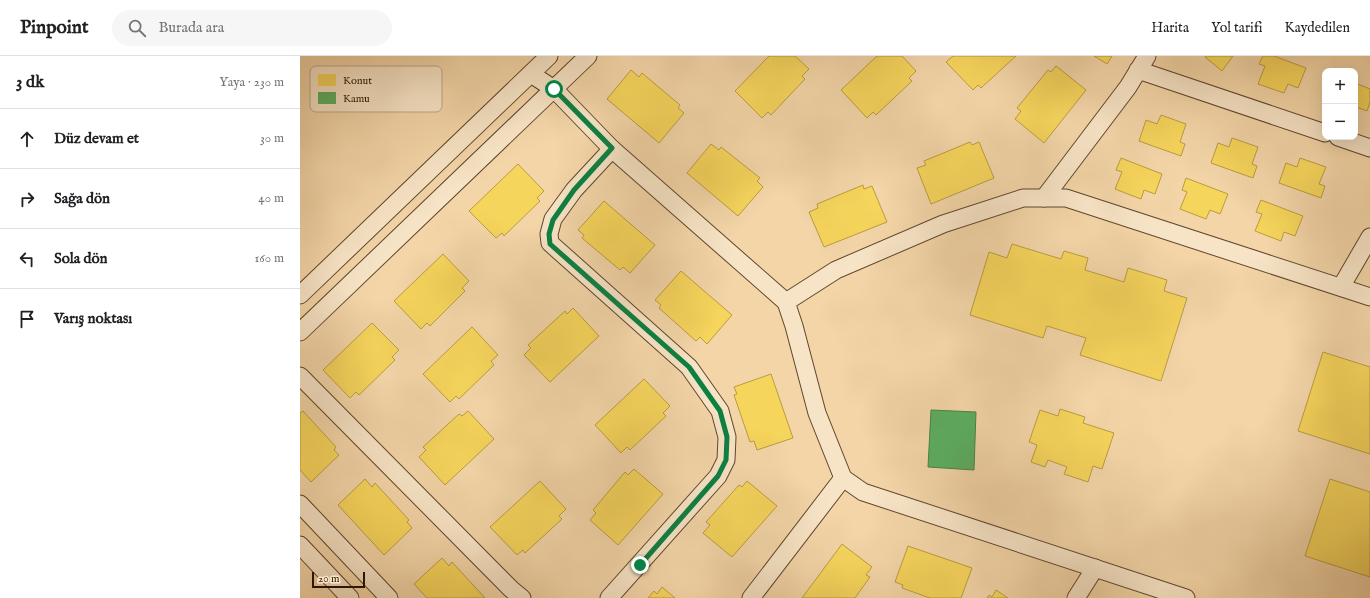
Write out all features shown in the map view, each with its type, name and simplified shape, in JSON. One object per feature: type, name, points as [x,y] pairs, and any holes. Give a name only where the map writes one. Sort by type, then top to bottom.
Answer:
[{"type":"street","points":[[300,295],[549,56]]},
{"type":"street","points":[[300,332],[588,56]]},
{"type":"street","points":[[1044,198],[1128,87],[1147,56]]},
{"type":"street","points":[[1138,70],[1322,132]]},
{"type":"street","points":[[531,74],[554,89],[612,148],[786,302],[794,326],[817,413],[843,478],[863,492],[1186,598]]},
{"type":"street","points":[[1347,140],[1370,148]]},
{"type":"street","points":[[609,598],[718,476],[726,460],[727,437],[720,411],[689,367],[550,244],[549,234],[553,220],[574,190],[612,148]]},
{"type":"street","points":[[786,302],[836,270],[943,224],[1023,198],[1066,198],[1370,297]]},
{"type":"street","points":[[1340,288],[1370,237]]},
{"type":"street","points":[[300,376],[511,589],[522,598]]},
{"type":"street","points":[[751,598],[843,478]]},
{"type":"street","points":[[300,504],[389,598]]},
{"type":"street","points":[[300,545],[350,598]]},
{"type":"street","points":[[1076,598],[1095,568]]},
{"type":"building: Konut","points":[[769,56],[795,56],[809,69],[802,76],[805,79],[771,115],[768,112],[762,118],[735,91]]},
{"type":"building: Konut","points":[[877,56],[902,56],[916,71],[909,78],[912,81],[876,115],[873,112],[867,118],[841,90]]},
{"type":"building: Konut","points":[[953,56],[1016,56],[981,88],[978,85],[973,90],[946,62]]},
{"type":"building: Konut","points":[[1094,56],[1112,56],[1107,64]]},
{"type":"building: Konut","points":[[1233,56],[1222,71],[1205,57]]},
{"type":"building: Konut","points":[[1263,56],[1274,56],[1306,68],[1298,88],[1288,84],[1284,93],[1258,84],[1265,66],[1259,64]]},
{"type":"building: Konut","points":[[1056,66],[1086,90],[1044,143],[1015,119],[1021,111],[1017,108],[1048,70],[1051,72]]},
{"type":"building: Konut","points":[[631,70],[639,77],[642,73],[680,105],[678,108],[684,113],[659,143],[607,99]]},
{"type":"building: Konut","points":[[1358,84],[1370,89],[1370,102],[1367,111],[1358,108]]},
{"type":"building: Konut","points":[[1161,115],[1186,124],[1180,142],[1185,144],[1181,156],[1139,141],[1146,120],[1157,124]]},
{"type":"building: Konut","points":[[1232,138],[1258,147],[1252,164],[1257,166],[1253,178],[1211,163],[1218,143],[1229,147]]},
{"type":"building: Konut","points":[[970,142],[972,145],[979,142],[994,178],[931,204],[917,168],[926,165],[924,161]]},
{"type":"building: Konut","points":[[711,144],[719,150],[721,147],[760,178],[757,181],[763,187],[738,216],[687,173]]},
{"type":"building: Konut","points":[[1121,158],[1162,174],[1155,194],[1144,190],[1141,199],[1115,189],[1122,172],[1116,170]]},
{"type":"building: Konut","points":[[1300,158],[1326,167],[1319,184],[1325,186],[1321,198],[1279,183],[1286,163],[1297,167]]},
{"type":"building: Konut","points":[[518,164],[544,191],[537,198],[540,201],[504,236],[502,233],[496,238],[469,211]]},
{"type":"building: Konut","points":[[1186,178],[1228,194],[1220,214],[1210,210],[1206,219],[1180,209],[1187,192],[1182,190]]},
{"type":"building: Konut","points":[[863,185],[864,189],[872,186],[887,222],[824,247],[809,212],[818,208],[817,204]]},
{"type":"building: Konut","points":[[1261,200],[1303,216],[1295,236],[1284,232],[1281,241],[1255,231],[1262,214],[1256,212]]},
{"type":"building: Konut","points":[[604,201],[655,245],[630,273],[623,267],[620,270],[582,238],[584,235],[578,230]]},
{"type":"building: Konut","points":[[1012,244],[1061,259],[1064,251],[1088,258],[1085,270],[1124,282],[1128,268],[1167,280],[1164,291],[1187,298],[1161,381],[1080,355],[1086,338],[1047,326],[1043,338],[970,315],[989,252],[1007,258]]},
{"type":"building: Konut","points":[[443,254],[469,281],[462,288],[465,291],[430,326],[427,323],[421,329],[394,301]]},
{"type":"building: Konut","points":[[681,271],[732,315],[707,344],[700,337],[696,341],[659,308],[661,305],[655,300]]},
{"type":"building: Konut","points":[[573,308],[599,336],[550,382],[524,355],[531,348],[528,345],[565,311],[567,314]]},
{"type":"building: Konut","points":[[372,323],[399,350],[392,357],[395,360],[359,395],[356,392],[350,398],[323,370]]},
{"type":"building: Konut","points":[[472,327],[498,355],[491,361],[494,365],[459,399],[456,396],[450,402],[423,374]]},
{"type":"building: Konut","points":[[1323,352],[1370,367],[1370,454],[1298,431]]},
{"type":"building: Konut","points":[[771,374],[793,438],[757,450],[754,441],[750,442],[734,395],[737,394],[734,387]]},
{"type":"building: Konut","points":[[644,379],[670,406],[663,413],[666,416],[630,450],[627,447],[621,453],[595,425]]},
{"type":"building: Konut","points":[[1060,409],[1085,417],[1083,423],[1114,433],[1102,469],[1093,466],[1088,482],[1064,474],[1067,467],[1048,460],[1045,467],[1031,462],[1037,445],[1029,442],[1040,410],[1058,416]]},
{"type":"building: Konut","points":[[303,411],[336,447],[334,450],[339,455],[311,482],[300,470],[300,413]]},
{"type":"building: Konut","points":[[468,411],[494,439],[445,485],[419,457],[426,450],[423,447],[459,414],[462,416]]},
{"type":"building: Konut","points":[[634,469],[663,494],[618,545],[590,520],[596,513],[593,510],[625,472],[628,475]]},
{"type":"building: Konut","points":[[365,479],[372,487],[375,483],[409,520],[407,522],[412,528],[384,555],[338,505]]},
{"type":"building: Konut","points":[[1330,479],[1370,492],[1370,577],[1305,556]]},
{"type":"building: Konut","points":[[540,481],[566,509],[559,516],[562,519],[525,553],[523,550],[517,555],[490,527]]},
{"type":"building: Konut","points":[[747,481],[777,506],[732,557],[703,533],[710,525],[706,522],[739,485],[742,487]]},
{"type":"building: Konut","points":[[842,544],[872,567],[866,575],[870,577],[855,598],[802,598]]},
{"type":"building: Konut","points":[[908,546],[972,568],[961,598],[930,598],[902,588],[903,585],[895,582]]},
{"type":"building: Konut","points":[[442,558],[449,566],[452,562],[485,598],[427,598],[414,584]]},
{"type":"building: Konut","points":[[662,587],[675,598],[648,598],[654,591],[657,594]]},
{"type":"building: Konut","points":[[996,590],[1008,598],[987,598],[989,595],[992,597]]},
{"type":"building: Kamu","points":[[931,410],[976,412],[974,470],[928,467]]},
{"type":"route","points":[[554,89],[612,148],[574,190],[553,220],[549,234],[550,244],[689,367],[720,411],[727,437],[726,460],[718,476],[640,565]]}]
